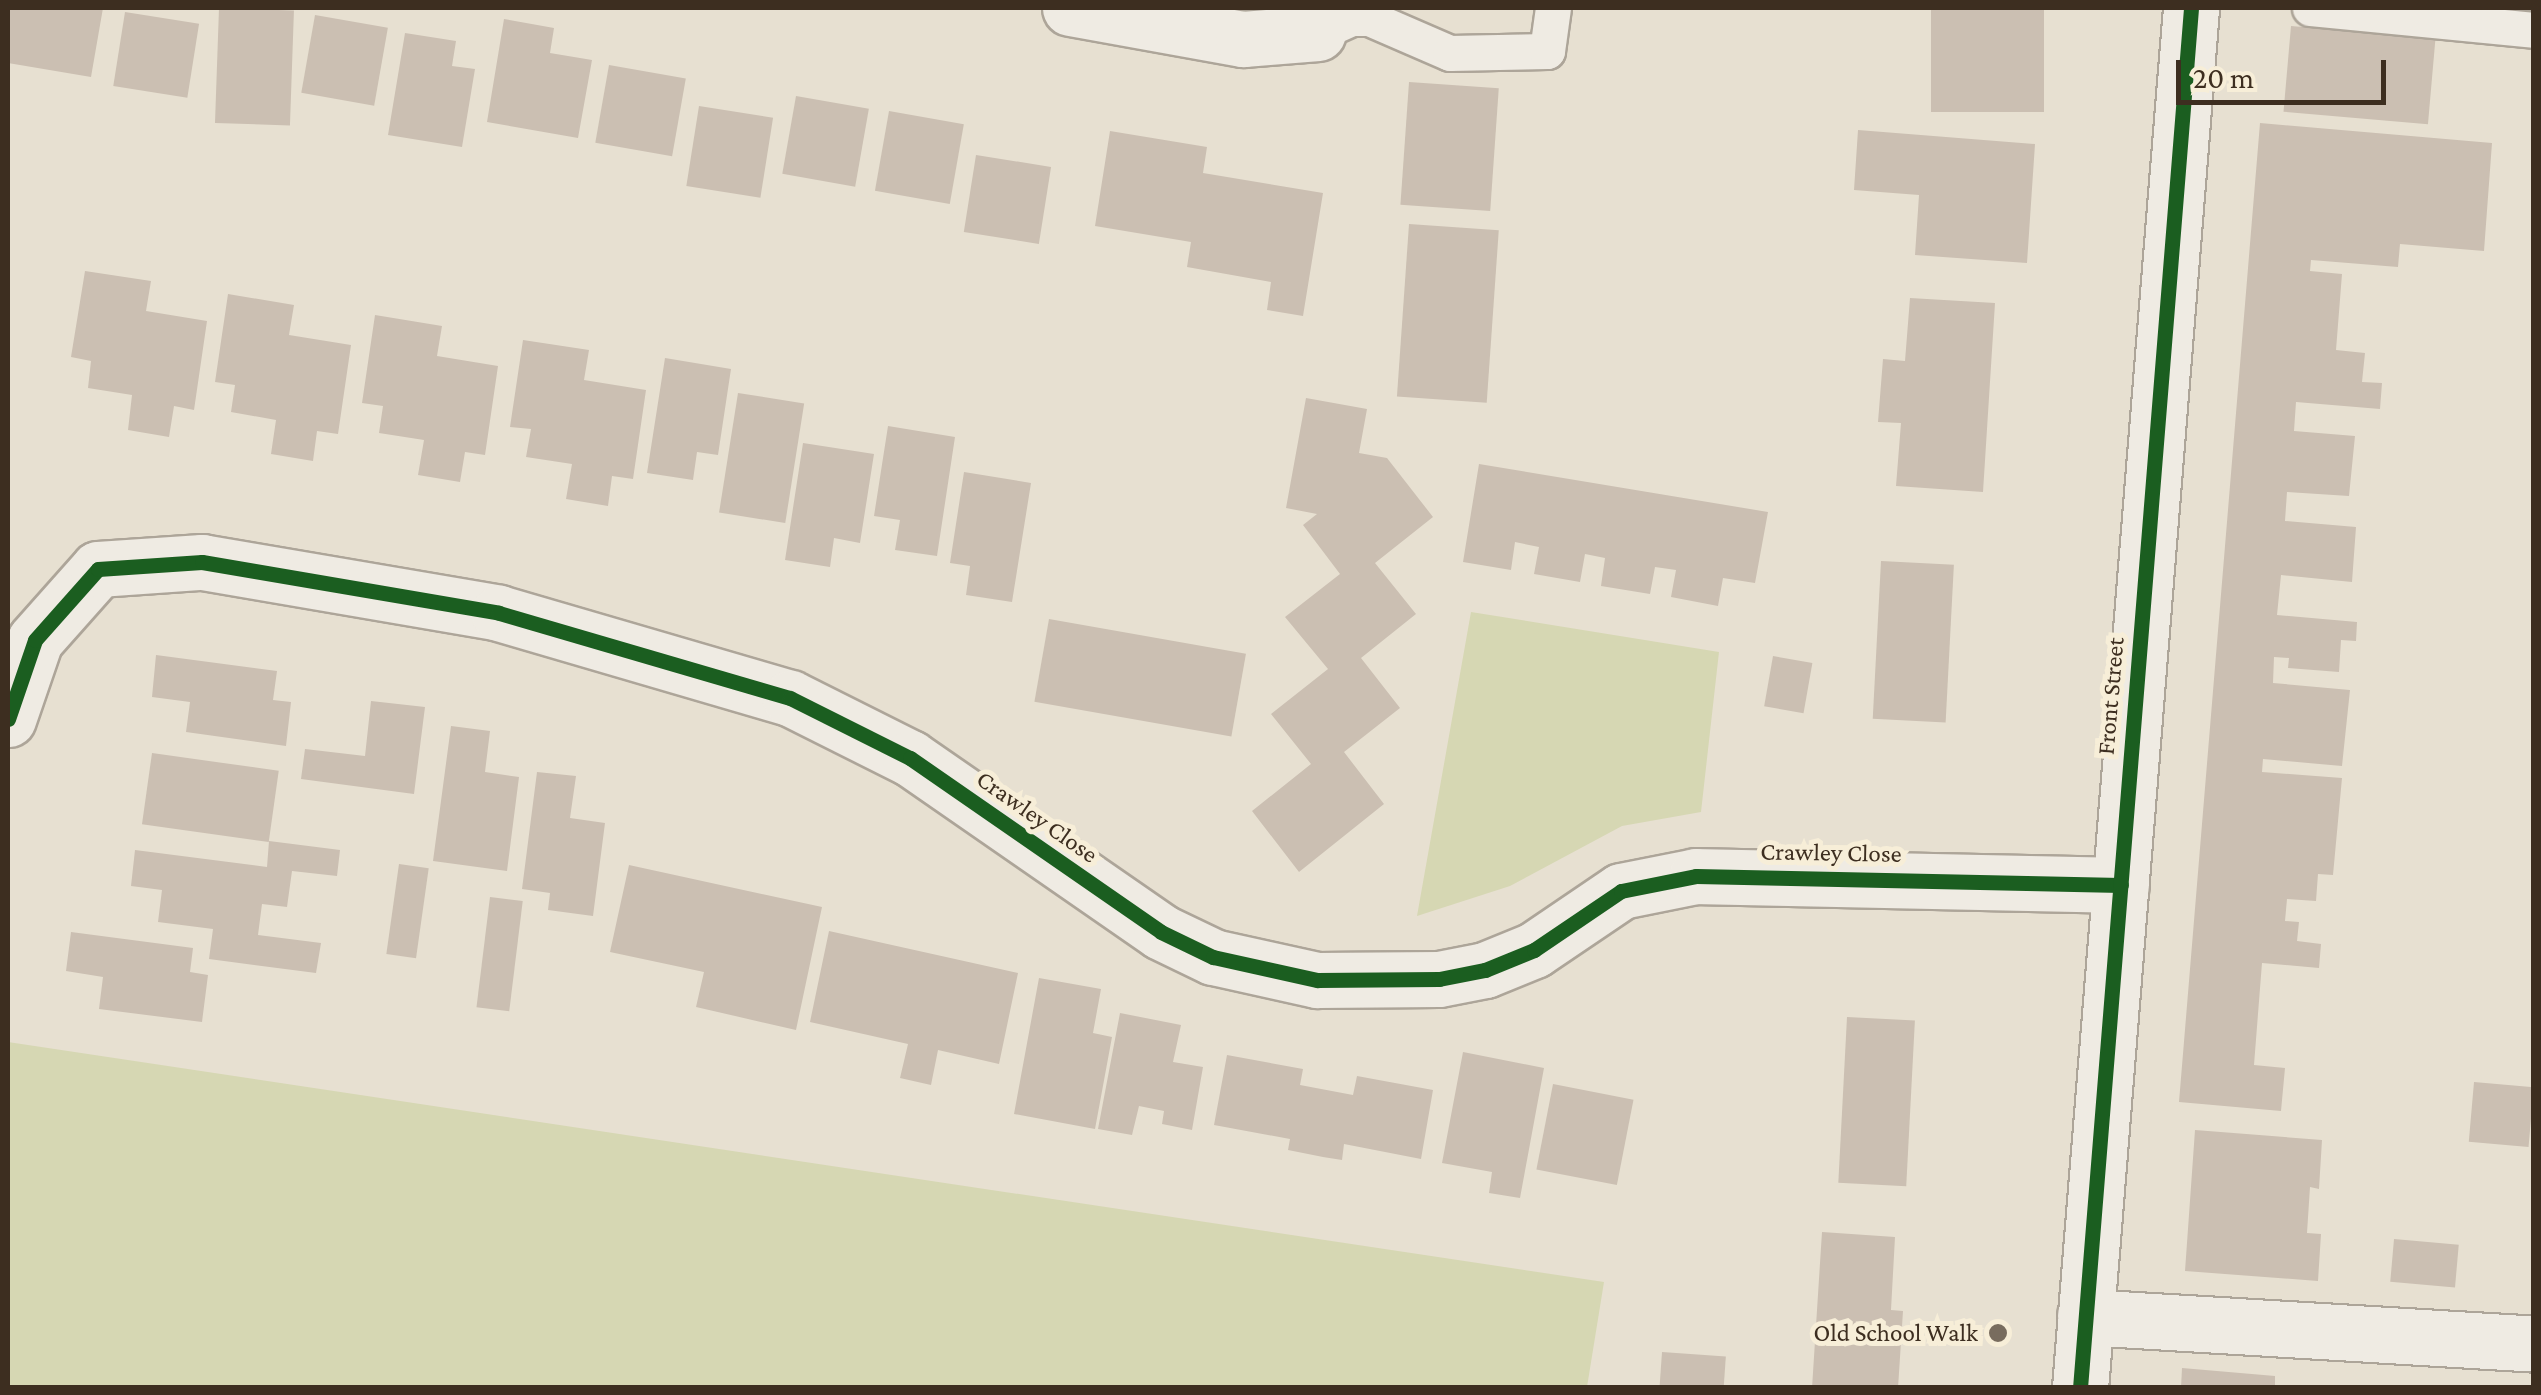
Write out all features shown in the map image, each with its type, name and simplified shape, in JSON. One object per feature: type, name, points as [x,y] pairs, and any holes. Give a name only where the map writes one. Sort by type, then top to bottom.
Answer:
[{"type":"street","points":[[1070,8],[1244,38],[1318,33]]},
{"type":"street","name":"Front Street","points":[[2080,1388],[2190,8]]},
{"type":"street","name":"Crawley Close","points":[[8,719],[34,640],[98,569],[202,562],[499,613],[790,698],[910,758],[1161,932],[1213,957],[1317,980],[1438,979],[1485,970],[1534,950],[1622,892],[1682,877],[2121,885]]},
{"type":"street","points":[[2085,1317],[2534,1344]]},
{"type":"lane","points":[[1318,33],[1351,18],[1369,18],[1450,53],[1548,52],[1553,8]]},
{"type":"lane","points":[[2310,8],[2534,30]]},
{"type":"green space","points":[[1471,612],[1719,652],[1701,812],[1622,826],[1510,886],[1417,916]]},
{"type":"green space","points":[[8,1042],[1604,1282],[1587,1387],[8,1387]]},
{"type":"building","points":[[8,8],[103,8],[91,77],[8,63]]},
{"type":"building","points":[[219,8],[294,11],[290,126],[215,123]]},
{"type":"building","points":[[1931,8],[2044,8],[2044,112],[1931,112]]},
{"type":"building","points":[[125,12],[199,24],[187,98],[113,86]]},
{"type":"building","points":[[315,15],[388,28],[374,106],[301,93]]},
{"type":"building","points":[[504,19],[554,28],[550,53],[592,60],[578,138],[487,122]]},
{"type":"building","points":[[2291,26],[2435,39],[2428,124],[2284,112]]},
{"type":"building","points":[[405,33],[456,41],[452,66],[475,69],[462,147],[388,135]]},
{"type":"building","points":[[609,65],[686,79],[672,156],[595,143]]},
{"type":"building","points":[[1409,82],[1499,88],[1490,211],[1400,205]]},
{"type":"building","points":[[796,96],[869,109],[855,187],[782,174]]},
{"type":"building","points":[[699,106],[773,118],[760,198],[686,186]]},
{"type":"building","points":[[889,111],[964,124],[950,204],[875,191]]},
{"type":"building","points":[[2260,123],[2492,143],[2484,251],[2400,244],[2398,267],[2311,260],[2310,271],[2342,274],[2336,350],[2365,353],[2362,382],[2382,383],[2380,409],[2296,402],[2294,431],[2355,436],[2349,496],[2287,492],[2285,521],[2356,527],[2352,582],[2281,575],[2277,615],[2357,622],[2356,641],[2341,640],[2339,672],[2288,668],[2289,658],[2274,657],[2273,683],[2350,690],[2342,766],[2263,759],[2262,772],[2342,778],[2333,875],[2318,874],[2316,901],[2287,899],[2285,921],[2299,922],[2297,941],[2321,944],[2319,968],[2262,963],[2254,1065],[2285,1068],[2281,1111],[2179,1102]]},
{"type":"building","points":[[1858,130],[2035,144],[2027,263],[1915,255],[1919,195],[1854,190]]},
{"type":"building","points":[[1110,131],[1207,147],[1203,173],[1323,193],[1303,316],[1267,310],[1271,282],[1187,267],[1191,242],[1095,226]]},
{"type":"building","points":[[976,155],[1051,167],[1039,244],[964,232]]},
{"type":"building","points":[[1409,224],[1499,230],[1487,403],[1397,397]]},
{"type":"building","points":[[85,271],[151,281],[146,311],[207,321],[194,410],[174,406],[169,437],[128,430],[132,395],[88,388],[91,361],[71,357]]},
{"type":"building","points":[[228,294],[294,305],[289,335],[351,345],[338,434],[317,431],[313,461],[271,454],[276,420],[231,412],[235,385],[215,382]]},
{"type":"building","points":[[1910,298],[1995,303],[1983,492],[1896,486],[1901,423],[1878,422],[1883,359],[1905,361]]},
{"type":"building","points":[[375,315],[442,326],[437,356],[498,366],[485,455],[465,452],[460,482],[418,475],[424,440],[379,433],[383,406],[362,403]]},
{"type":"building","points":[[523,340],[589,350],[584,380],[646,390],[633,479],[612,476],[608,506],[566,499],[572,464],[526,457],[531,429],[510,427]]},
{"type":"building","points":[[665,358],[731,369],[718,455],[697,452],[693,480],[647,473]]},
{"type":"building","points":[[738,393],[804,403],[785,523],[719,513]]},
{"type":"building","points":[[1306,398],[1367,409],[1359,453],[1387,458],[1433,517],[1375,563],[1416,614],[1361,658],[1400,708],[1344,752],[1384,804],[1299,872],[1252,811],[1311,764],[1271,714],[1328,669],[1285,617],[1340,574],[1303,525],[1317,514],[1286,508]]},
{"type":"building","points":[[888,426],[955,437],[937,556],[895,550],[900,520],[874,516]]},
{"type":"building","points":[[803,443],[874,454],[860,543],[834,538],[830,567],[785,560]]},
{"type":"building","points":[[1479,464],[1768,512],[1755,583],[1723,578],[1718,606],[1671,597],[1676,570],[1655,567],[1650,594],[1601,586],[1605,558],[1585,554],[1580,582],[1534,574],[1539,547],[1515,542],[1511,570],[1463,562]]},
{"type":"building","points":[[964,472],[1031,483],[1012,602],[966,595],[970,566],[950,563]]},
{"type":"building","points":[[1881,561],[1954,565],[1946,723],[1873,719]]},
{"type":"building","points":[[1049,619],[1246,654],[1231,736],[1034,702]]},
{"type":"building","points":[[156,655],[277,671],[273,700],[291,702],[286,746],[186,732],[190,702],[152,697]]},
{"type":"building","points":[[1773,656],[1812,663],[1804,713],[1764,706]]},
{"type":"building","points":[[371,701],[425,707],[414,794],[301,779],[305,749],[365,756]]},
{"type":"building","points":[[451,726],[490,731],[485,772],[519,777],[507,871],[433,861]]},
{"type":"building","points":[[152,753],[279,771],[269,842],[142,824]]},
{"type":"building","points":[[537,772],[576,776],[570,818],[605,823],[593,916],[548,910],[550,893],[522,889]]},
{"type":"building","points":[[269,841],[340,850],[337,876],[292,871],[287,907],[262,904],[258,935],[321,943],[316,973],[209,959],[213,929],[158,922],[162,890],[131,886],[135,850],[267,867]]},
{"type":"building","points":[[399,864],[429,868],[416,958],[386,954]]},
{"type":"building","points":[[629,865],[822,907],[796,1030],[696,1007],[704,972],[610,952]]},
{"type":"building","points":[[490,897],[523,901],[509,1011],[476,1007]]},
{"type":"building","points":[[829,931],[1018,973],[999,1064],[938,1050],[931,1085],[900,1078],[908,1044],[810,1022]]},
{"type":"building","points":[[71,932],[193,948],[190,972],[208,975],[202,1022],[99,1009],[103,977],[66,971]]},
{"type":"building","points":[[1039,978],[1101,989],[1093,1033],[1112,1037],[1095,1129],[1014,1114]]},
{"type":"building","points":[[1120,1013],[1181,1025],[1173,1062],[1203,1067],[1192,1130],[1162,1124],[1164,1111],[1139,1106],[1132,1135],[1098,1129]]},
{"type":"building","points":[[1847,1017],[1915,1021],[1906,1186],[1838,1183]]},
{"type":"building","points":[[1463,1052],[1544,1068],[1520,1198],[1489,1193],[1492,1172],[1442,1163]]},
{"type":"building","points":[[1227,1055],[1303,1069],[1300,1085],[1353,1095],[1357,1076],[1433,1090],[1421,1159],[1344,1144],[1342,1160],[1323,1157],[1288,1150],[1290,1139],[1214,1125]]},
{"type":"building","points":[[2474,1082],[2534,1087],[2529,1147],[2469,1142]]},
{"type":"building","points":[[1553,1084],[1633,1100],[1617,1185],[1536,1169]]},
{"type":"building","points":[[2195,1130],[2322,1140],[2319,1189],[2310,1187],[2307,1233],[2321,1234],[2318,1281],[2185,1271]]},
{"type":"building","points":[[1822,1232],[1895,1237],[1891,1310],[1903,1311],[1898,1388],[1812,1388]]},
{"type":"building","points":[[2394,1239],[2459,1245],[2455,1288],[2390,1282]]},
{"type":"building","points":[[1662,1352],[1726,1356],[1724,1388],[1660,1386]]},
{"type":"building","points":[[2182,1368],[2275,1376],[2275,1388],[2181,1388]]},
{"type":"cycle path","points":[[2080,1388],[2191,8]]},
{"type":"cycle path","points":[[8,719],[35,640],[98,569],[202,562],[499,613],[790,698],[910,758],[1161,932],[1213,957],[1317,980],[1439,979],[1485,970],[1534,950],[1621,891],[1696,876],[2121,885]]},
{"type":"place","name":"Old School Walk","points":[[1998,1333]]}]
